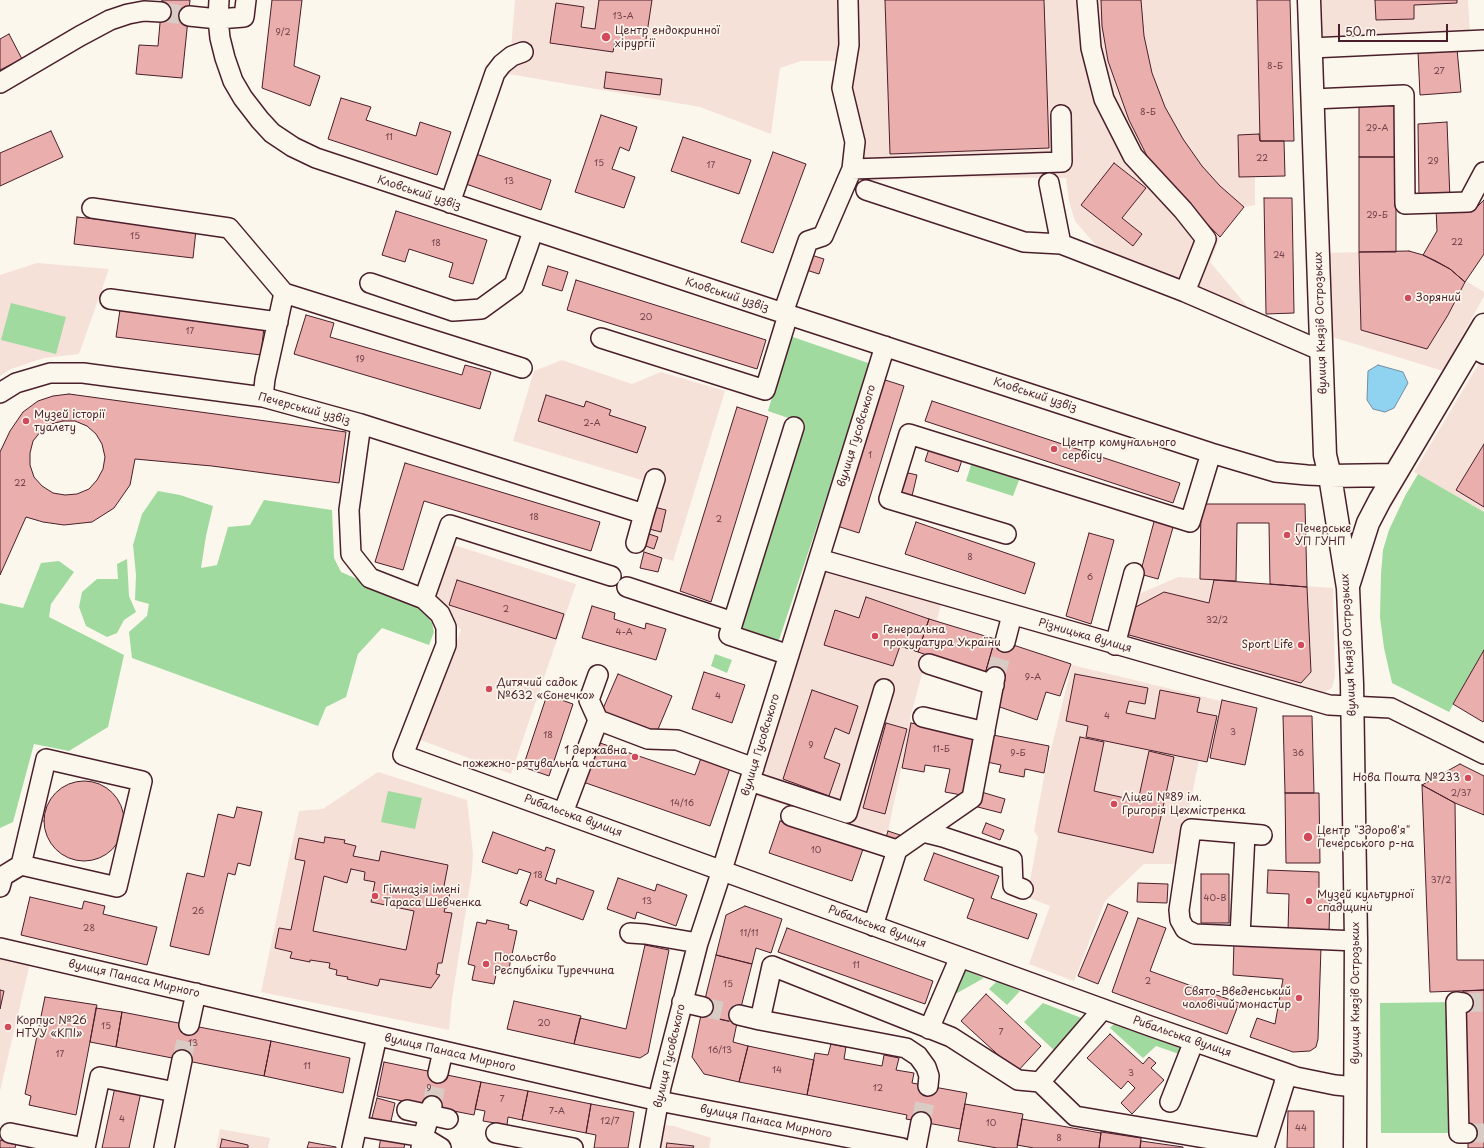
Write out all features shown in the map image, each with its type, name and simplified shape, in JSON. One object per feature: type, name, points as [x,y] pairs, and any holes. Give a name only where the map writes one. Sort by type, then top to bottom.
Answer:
[{"type":"main road","name":"вулиця Князів Острозьких","points":[[1309,0],[1325,455],[1330,476],[1348,588],[1353,707],[1356,941],[1355,1148]]},
{"type":"main road","points":[[1348,588],[1368,524],[1394,475],[1478,350],[1484,325]]},
{"type":"main road","points":[[1330,476],[1394,475]]},
{"type":"street","name":"Кловський узвіз","points":[[219,0],[202,17],[220,38],[225,58],[234,81],[255,114],[272,133],[293,148],[316,158],[532,231],[1211,453],[1275,472],[1330,476]]},
{"type":"street","points":[[202,17],[244,17],[246,0]]},
{"type":"street","points":[[601,338],[765,390],[785,314],[808,241],[823,236],[852,169],[855,142],[842,88],[849,45],[848,0]]},
{"type":"street","points":[[1088,0],[1091,48],[1104,99],[1133,156],[1206,239],[1185,292]]},
{"type":"street","points":[[0,83],[34,62],[110,20],[144,11],[161,12]]},
{"type":"street","points":[[1311,48],[1484,40]]},
{"type":"street","points":[[450,203],[495,73],[502,64],[512,56],[523,52]]},
{"type":"street","points":[[1312,99],[1404,95],[1405,204],[1468,202],[1484,174]]},
{"type":"street","points":[[852,169],[1062,162],[1060,115]]},
{"type":"street","points":[[1049,183],[1061,244]]},
{"type":"street","points":[[866,190],[1024,242],[1061,244],[1185,292],[1322,351]]},
{"type":"street","points":[[92,208],[229,228],[284,293],[522,368]]},
{"type":"street","points":[[370,283],[453,311],[481,309],[514,285],[532,231]]},
{"type":"street","points":[[263,397],[265,379],[284,293]]},
{"type":"street","points":[[110,299],[278,322]]},
{"type":"street","name":"вулиця Гусовського","points":[[650,1148],[659,1101],[682,1002],[698,943],[885,346]]},
{"type":"street","name":"Печерський узвіз","points":[[0,393],[16,383],[50,373],[83,373],[263,397],[360,424],[644,514]]},
{"type":"street","points":[[360,424],[348,510],[351,554],[370,578],[424,599],[450,525],[611,576]]},
{"type":"street","points":[[789,656],[729,634],[794,427]]},
{"type":"street","points":[[1006,534],[889,499],[909,434],[1190,522],[1211,453]]},
{"type":"street","points":[[636,543],[655,479]]},
{"type":"street","name":"Різницька вулиця","points":[[819,559],[1115,645],[1329,705],[1391,708],[1482,750]]},
{"type":"street","points":[[1115,645],[1134,573]]},
{"type":"street","points":[[628,587],[733,622]]},
{"type":"street","name":"Рибальська вулиця","points":[[424,599],[440,614],[446,627],[446,645],[403,755],[1194,1042],[1296,1077],[1335,1085],[1356,1087]]},
{"type":"street","points":[[1005,642],[1012,615]]},
{"type":"street","points":[[873,926],[897,850],[972,798],[994,681],[929,664]]},
{"type":"street","points":[[563,813],[598,720],[589,700],[598,674]]},
{"type":"street","points":[[598,720],[648,739],[677,740],[752,774],[847,813],[884,689]]},
{"type":"street","points":[[923,717],[985,732]]},
{"type":"street","points":[[0,887],[2,876],[21,865],[117,887],[142,781],[46,759],[21,865]]},
{"type":"street","points":[[791,816],[897,850]]},
{"type":"street","points":[[1240,936],[1253,834],[1191,829],[1179,910],[1180,920],[1185,929],[1195,934],[1240,936],[1356,941]]},
{"type":"street","points":[[923,832],[944,837],[1012,860],[1012,885],[1023,889]]},
{"type":"street","points":[[630,933],[698,943]]},
{"type":"street","name":"вулиця Панаса Мирного","points":[[0,948],[659,1101],[902,1148]]},
{"type":"street","points":[[929,1029],[960,957]]},
{"type":"street","points":[[760,1020],[772,966],[951,1037],[1018,1080],[1040,1082],[1075,1116],[1264,1148],[1284,1084],[1285,1073]]},
{"type":"street","points":[[189,1025],[196,993]]},
{"type":"street","points":[[682,1002],[703,1007]]},
{"type":"street","points":[[1463,1003],[1456,1002],[1459,1133],[1467,1133]]},
{"type":"street","points":[[1040,1082],[1103,1009]]},
{"type":"street","points":[[739,1015],[906,1048],[918,1056],[926,1067],[929,1076],[928,1086]]},
{"type":"street","points":[[352,1148],[377,1036]]},
{"type":"street","points":[[1170,1102],[1194,1042]]},
{"type":"street","points":[[438,1074],[443,1051]]},
{"type":"street","points":[[164,1148],[182,1060]]},
{"type":"street","points":[[10,1133],[84,1148],[100,1077],[175,1092]]},
{"type":"street","points":[[407,1110],[437,1113],[422,1143]]},
{"type":"street","points":[[916,1148],[921,1122]]},
{"type":"street","points":[[357,1126],[442,1148]]},
{"type":"street","points":[[496,1133],[573,1148]]},
{"type":"shaded area","points":[[515,0],[1290,0],[1294,141],[1284,141],[1285,176],[1255,177],[1255,205],[1244,207],[1220,237],[1210,262],[1258,319],[1107,256],[1075,221],[1069,201],[1066,178],[922,177],[864,182],[837,178],[846,164],[847,144],[830,85],[838,61],[801,61],[780,68],[771,134],[700,107],[509,74]]},
{"type":"shaded area","points":[[1316,0],[1468,0],[1470,35],[1316,40]]},
{"type":"shaded area","points":[[1409,251],[1423,255],[1484,292],[1484,296],[1443,371],[1329,336],[1326,253]]},
{"type":"shaded area","points":[[37,263],[109,269],[79,354],[44,358],[11,369],[0,376],[0,275]]},
{"type":"shaded area","points":[[1484,355],[1484,512],[1414,472]]},
{"type":"shaded area","points":[[562,360],[632,384],[661,372],[725,391],[673,561],[628,548],[648,482],[513,441],[534,371]]},
{"type":"shaded area","name":"Дитячий садок №632 «Сонечко»","points":[[448,543],[576,584],[511,774],[418,739],[461,630],[432,595]]},
{"type":"shaded area","points":[[830,570],[942,601],[910,718],[911,723],[888,831],[878,836],[753,795],[821,575]]},
{"type":"shaded area","points":[[1178,577],[1333,588],[1335,676],[1332,688],[1321,694],[1118,643],[1132,597]]},
{"type":"shaded area","name":"Ліцей №89 ім. Григорія Цехмістренка","points":[[1072,665],[1221,701],[1208,762],[1199,760],[1178,864],[1144,864],[1105,901],[1074,981],[1029,964],[1050,906],[1027,897],[1038,837],[1034,831],[1044,777]]},
{"type":"shaded area","name":"Гімназія імені Тараса Шевченка","points":[[378,772],[467,800],[473,853],[472,872],[452,999],[449,1030],[261,992],[299,811],[323,809]]},
{"type":"shaded area","name":"Корпус №26 НТУУ «КПІ»","points":[[0,956],[30,963],[0,1091]]},
{"type":"shaded area","points":[[663,1125],[674,1126],[711,1138],[709,1148],[650,1148]]},
{"type":"shaded area","points":[[220,1129],[270,1138],[268,1148],[216,1148]]},
{"type":"green space","points":[[11,303],[66,317],[56,354],[1,340]]},
{"type":"green space","points":[[790,336],[871,364],[776,649],[730,634],[797,421],[768,411]]},
{"type":"green space","points":[[973,459],[1021,475],[1013,496],[966,481]]},
{"type":"green space","points":[[1418,474],[1484,512],[1484,650],[1449,712],[1392,683],[1384,648],[1380,617],[1383,550],[1389,530],[1405,496]]},
{"type":"green space","points":[[158,491],[180,495],[213,506],[201,568],[217,565],[228,527],[250,525],[264,500],[332,510],[334,558],[341,572],[417,605],[425,612],[432,623],[434,632],[429,645],[382,628],[358,654],[346,697],[326,707],[318,726],[132,658],[129,632],[147,616],[149,604],[135,600],[136,575],[133,545],[142,514]]},
{"type":"green space","points":[[127,559],[129,596],[136,612],[124,620],[117,633],[107,637],[86,626],[79,607],[82,592],[97,579],[118,579],[117,564]]},
{"type":"green space","points":[[59,561],[74,572],[51,604],[49,617],[124,655],[108,727],[69,751],[34,744],[13,822],[0,828],[0,603],[23,608],[41,563]]},
{"type":"green space","points":[[715,654],[732,660],[727,673],[711,666]]},
{"type":"green space","points":[[388,791],[422,798],[415,829],[381,822]]},
{"type":"green space","points":[[961,968],[984,978],[950,997]]},
{"type":"green space","points":[[997,981],[1020,991],[1007,1005],[989,989]]},
{"type":"green space","points":[[1456,1002],[1459,1133],[1381,1133],[1380,1003]]},
{"type":"green space","points":[[1043,1003],[1084,1019],[1056,1052],[1024,1022]]},
{"type":"green space","points":[[1114,1024],[1185,1050],[1182,1055],[1156,1046],[1143,1058],[1110,1028]]},
{"type":"water","points":[[1378,365],[1403,372],[1408,383],[1394,408],[1385,412],[1373,409],[1367,400],[1368,371]]},
{"type":"building","points":[[162,0],[190,0],[182,78],[136,74],[139,45],[158,46]]},
{"type":"building","points":[[272,0],[302,0],[294,66],[320,76],[310,106],[262,88]]},
{"type":"building","points":[[599,0],[652,0],[645,46],[615,41],[613,52],[550,43],[556,3],[584,7],[581,27],[595,29]]},
{"type":"building","points":[[885,0],[1044,0],[1049,148],[890,154]]},
{"type":"building","points":[[1101,0],[1141,0],[1144,36],[1152,73],[1165,107],[1183,139],[1202,166],[1220,186],[1244,207],[1220,237],[1172,188],[1147,156],[1129,120],[1108,61],[1102,26]]},
{"type":"building","points":[[1257,0],[1290,0],[1294,141],[1260,141]]},
{"type":"building","points":[[1375,0],[1457,0],[1457,3],[1414,5],[1414,19],[1376,20]]},
{"type":"building","points":[[9,34],[22,59],[0,70],[0,39]]},
{"type":"building","points":[[1457,49],[1461,92],[1420,95],[1418,52]]},
{"type":"building","points":[[606,72],[662,79],[660,95],[604,88]]},
{"type":"building","points":[[341,98],[371,107],[366,120],[416,136],[420,122],[451,132],[437,175],[328,139]]},
{"type":"building","points":[[1359,101],[1395,101],[1396,157],[1359,157]]},
{"type":"building","points":[[601,115],[637,127],[629,151],[620,147],[612,169],[635,177],[624,208],[575,192]]},
{"type":"building","points":[[1447,122],[1450,199],[1419,200],[1418,124]]},
{"type":"building","points":[[51,131],[63,157],[0,186],[0,153]]},
{"type":"building","points":[[1259,134],[1260,141],[1284,141],[1285,176],[1239,177],[1238,135]]},
{"type":"building","points":[[683,137],[751,160],[739,194],[671,171]]},
{"type":"building","points":[[773,152],[806,164],[773,253],[741,242]]},
{"type":"building","points":[[476,154],[551,180],[541,210],[466,184]]},
{"type":"building","points":[[1359,157],[1396,157],[1396,252],[1359,252]]},
{"type":"building","points":[[1114,163],[1146,188],[1122,218],[1142,234],[1133,246],[1081,205]]},
{"type":"building","points":[[1264,198],[1292,198],[1294,313],[1266,314]]},
{"type":"building","points":[[1484,200],[1484,254],[1465,282],[1450,269],[1423,255],[1437,231],[1436,208],[1476,208]]},
{"type":"building","points":[[396,211],[487,240],[473,284],[449,277],[453,263],[409,249],[405,262],[382,255]]},
{"type":"building","points":[[77,217],[196,230],[193,258],[74,244]]},
{"type":"building","name":"Зоряний","points":[[1409,251],[1436,261],[1450,269],[1465,282],[1448,315],[1427,349],[1361,330],[1359,252]]},
{"type":"building","points":[[808,254],[824,259],[819,274],[803,269]]},
{"type":"building","points":[[548,266],[568,272],[562,291],[542,285]]},
{"type":"building","points":[[576,280],[766,340],[757,369],[567,310]]},
{"type":"building","points":[[120,310],[264,327],[261,355],[116,337]]},
{"type":"building","points":[[306,315],[334,323],[330,337],[462,375],[465,365],[491,372],[480,409],[294,354]]},
{"type":"building","points":[[882,379],[904,386],[859,533],[837,526]]},
{"type":"building","points":[[69,394],[346,432],[339,483],[212,466],[135,459],[130,485],[114,508],[92,522],[64,525],[43,522],[26,517],[0,575],[0,452],[10,431],[23,412],[38,401],[53,396]],"holes":[[[63,421],[75,421],[87,426],[96,434],[102,444],[105,457],[103,469],[97,480],[89,489],[77,494],[65,495],[53,493],[42,486],[34,477],[30,465],[30,453],[33,441],[41,431],[51,424]]]},
{"type":"building","points":[[546,395],[584,407],[586,401],[611,410],[609,415],[646,427],[637,453],[538,421]]},
{"type":"building","points":[[932,401],[1180,483],[1173,503],[925,421]]},
{"type":"building","points":[[737,407],[768,417],[711,602],[680,591]]},
{"type":"building","points":[[1484,444],[1484,507],[1456,490]]},
{"type":"building","points":[[930,446],[963,457],[958,472],[925,461]]},
{"type":"building","points":[[405,463],[600,522],[591,551],[424,501],[403,570],[375,562]]},
{"type":"building","points":[[904,472],[917,475],[912,496],[899,493]]},
{"type":"building","name":"Печерське УП ГУНП","points":[[1201,504],[1305,504],[1307,587],[1270,584],[1269,523],[1237,523],[1236,581],[1200,579]]},
{"type":"building","points":[[654,507],[666,510],[661,532],[649,529]]},
{"type":"building","points":[[1155,518],[1174,524],[1158,579],[1140,574]]},
{"type":"building","points":[[916,522],[1035,563],[1025,594],[905,554]]},
{"type":"building","points":[[646,533],[658,537],[654,549],[643,545]]},
{"type":"building","points":[[1089,533],[1114,540],[1091,624],[1066,616]]},
{"type":"building","points":[[644,552],[662,558],[658,572],[640,568]]},
{"type":"building","points":[[457,580],[564,614],[556,639],[449,605]]},
{"type":"building","points":[[1214,580],[1307,587],[1311,672],[1301,683],[1122,633],[1130,610],[1164,592],[1209,603]]},
{"type":"building","name":"Генеральна прокуратура України","points":[[866,597],[929,619],[918,652],[900,646],[893,666],[824,645],[835,610],[859,618]]},
{"type":"building","points":[[592,606],[615,613],[614,619],[645,629],[646,623],[666,629],[656,660],[582,638]]},
{"type":"building","points":[[929,619],[995,639],[985,674],[918,652]]},
{"type":"building","points":[[995,639],[1071,664],[1060,696],[1046,692],[1037,720],[997,706],[1005,680],[985,674]]},
{"type":"building","points":[[1484,650],[1484,720],[1483,722],[1453,704]]},
{"type":"building","points":[[704,672],[745,685],[732,723],[692,709]]},
{"type":"building","points":[[618,674],[672,696],[656,734],[602,711]]},
{"type":"building","points":[[1075,674],[1148,688],[1145,704],[1129,701],[1126,713],[1155,719],[1160,690],[1200,698],[1197,712],[1217,716],[1207,762],[1086,737],[1088,726],[1066,721]]},
{"type":"building","points":[[812,690],[858,706],[849,734],[835,728],[824,758],[840,764],[829,796],[783,779]]},
{"type":"building","points":[[547,695],[573,704],[549,776],[523,767]]},
{"type":"building","points":[[1222,700],[1257,708],[1245,765],[1210,758]]},
{"type":"building","points":[[1283,716],[1312,716],[1314,793],[1285,793]]},
{"type":"building","points":[[886,723],[907,729],[885,814],[863,808]]},
{"type":"building","points":[[911,723],[979,736],[967,796],[945,792],[950,769],[925,765],[924,772],[902,768]]},
{"type":"building","points":[[993,735],[1049,746],[1044,773],[1025,769],[1024,777],[999,772],[1001,765],[987,762]]},
{"type":"building","points":[[1080,737],[1104,742],[1094,791],[1138,801],[1149,751],[1174,757],[1153,853],[1058,832]]},
{"type":"building","points":[[597,742],[695,775],[701,758],[730,768],[710,826],[583,782]]},
{"type":"building","points":[[1460,764],[1484,776],[1484,815],[1455,803],[1422,785]]},
{"type":"building","points":[[76,781],[92,781],[113,792],[124,813],[124,829],[113,850],[92,861],[76,861],[62,855],[55,850],[50,843],[44,829],[44,813],[50,799],[55,792],[62,787]]},
{"type":"building","points":[[1422,785],[1455,803],[1457,960],[1484,960],[1484,990],[1430,992]]},
{"type":"building","points":[[978,791],[1005,799],[1001,813],[974,806]]},
{"type":"building","points":[[1285,793],[1319,793],[1320,863],[1286,863]]},
{"type":"building","points":[[237,807],[262,812],[250,866],[238,863],[235,875],[228,873],[209,955],[170,946],[187,873],[204,877],[218,814],[234,818]]},
{"type":"building","points":[[780,821],[863,849],[852,881],[769,853]]},
{"type":"building","points":[[986,823],[1004,830],[1000,840],[982,833]]},
{"type":"building","points":[[888,831],[900,835],[899,841],[886,837]]},
{"type":"building","points":[[493,832],[545,851],[546,847],[555,850],[545,880],[556,884],[557,878],[594,891],[583,920],[529,900],[527,906],[520,903],[531,873],[519,869],[517,874],[482,862]]},
{"type":"building","points":[[325,837],[345,840],[344,843],[356,846],[353,856],[379,861],[381,851],[448,865],[443,891],[450,892],[447,908],[445,908],[444,912],[452,913],[442,963],[438,963],[436,974],[440,975],[431,988],[380,979],[378,986],[347,979],[348,977],[336,975],[337,970],[329,968],[330,963],[310,960],[310,962],[290,958],[292,952],[275,948],[279,928],[291,930],[305,861],[295,859],[299,838],[324,843]],"holes":[[[351,869],[365,872],[364,880],[375,882],[371,902],[414,911],[406,950],[313,931],[324,876],[347,883]]]},
{"type":"building","points":[[934,853],[999,876],[991,898],[1037,914],[1028,939],[967,918],[974,899],[924,880]]},
{"type":"building","name":"Музей культурної спадщини","points":[[1268,870],[1319,872],[1319,893],[1330,894],[1329,933],[1288,931],[1289,894],[1267,893]]},
{"type":"building","points":[[1201,874],[1229,874],[1229,923],[1201,923]]},
{"type":"building","points":[[618,878],[655,891],[657,884],[687,895],[676,926],[637,912],[635,919],[607,909]]},
{"type":"building","points":[[1138,883],[1168,884],[1167,903],[1137,902]]},
{"type":"building","points":[[30,897],[82,909],[84,901],[105,906],[103,914],[157,927],[147,965],[21,935]]},
{"type":"building","points":[[1108,904],[1128,912],[1098,984],[1078,976]]},
{"type":"building","points":[[745,906],[782,919],[771,953],[756,948],[752,964],[716,955],[726,915]]},
{"type":"building","points":[[1138,918],[1166,928],[1150,971],[1239,1003],[1227,1034],[1112,992]]},
{"type":"building","points":[[487,920],[509,925],[508,929],[517,931],[508,973],[497,970],[494,984],[472,980],[475,966],[468,964],[477,922],[486,924]]},
{"type":"building","points":[[787,928],[933,981],[925,1004],[778,952]]},
{"type":"building","name":"Свято-Введенський чоловічий монастир","points":[[1234,941],[1321,947],[1318,1039],[1316,1047],[1310,1051],[1293,1052],[1250,1037],[1257,1018],[1275,1024],[1283,979],[1233,975]]},
{"type":"building","points":[[645,945],[669,950],[648,1053],[640,1058],[574,1044],[580,1018],[626,1029]]},
{"type":"building","points":[[716,955],[752,964],[737,1023],[701,1015]]},
{"type":"building","points":[[0,990],[4,991],[0,1009]]},
{"type":"building","points":[[1484,990],[1484,1140],[1468,1140],[1463,991]]},
{"type":"building","points":[[986,994],[1041,1046],[1017,1072],[961,1021]]},
{"type":"building","points":[[45,997],[97,1005],[76,1115],[29,1105],[31,1096],[25,1094]]},
{"type":"building","points":[[514,1001],[581,1016],[574,1044],[507,1029]]},
{"type":"building","points":[[96,1008],[122,1012],[116,1047],[90,1042]]},
{"type":"building","points":[[122,1012],[271,1041],[264,1076],[116,1047]]},
{"type":"building","points":[[701,1015],[737,1023],[733,1042],[748,1046],[739,1082],[704,1074],[692,1057]]},
{"type":"building","points":[[1110,1034],[1143,1064],[1149,1057],[1156,1063],[1151,1068],[1164,1080],[1132,1114],[1121,1103],[1135,1088],[1128,1081],[1121,1089],[1087,1058]]},
{"type":"building","points":[[271,1041],[350,1058],[343,1093],[264,1076]]},
{"type":"building","points":[[831,1044],[846,1047],[844,1059],[882,1066],[884,1055],[899,1058],[896,1070],[914,1073],[912,1083],[967,1093],[960,1129],[906,1119],[907,1115],[807,1095],[815,1053],[828,1055]]},
{"type":"building","points":[[748,1046],[814,1060],[807,1095],[739,1082]]},
{"type":"building","points":[[384,1062],[481,1082],[474,1115],[377,1096]]},
{"type":"building","points":[[481,1082],[528,1091],[522,1120],[508,1117],[507,1125],[483,1121],[485,1111],[475,1109]]},
{"type":"building","points":[[115,1087],[141,1092],[129,1148],[102,1148]]},
{"type":"building","points":[[528,1091],[591,1104],[586,1133],[522,1120]]},
{"type":"building","points":[[377,1098],[395,1103],[389,1130],[370,1125]]},
{"type":"building","points":[[591,1104],[634,1112],[628,1148],[594,1148],[596,1135],[586,1133]]},
{"type":"building","points":[[965,1104],[1023,1114],[1017,1148],[997,1148],[958,1141]]},
{"type":"building","points":[[1288,1111],[1314,1111],[1314,1148],[1287,1148]]},
{"type":"building","points":[[1022,1119],[1101,1133],[1099,1148],[1034,1148],[1017,1145]]},
{"type":"building","points":[[1101,1132],[1141,1138],[1140,1148],[1099,1148]]},
{"type":"building","points":[[381,1137],[405,1143],[404,1148],[379,1148]]},
{"type":"building","points":[[222,1139],[248,1145],[248,1148],[220,1148]]},
{"type":"building","points":[[0,1140],[16,1144],[15,1148],[0,1148]]},
{"type":"building","points":[[1468,1140],[1484,1140],[1484,1148],[1468,1148]]},
{"type":"building","points":[[1141,1141],[1183,1147],[1183,1148],[1140,1148]]},
{"type":"building","points":[[309,1142],[336,1147],[336,1148],[307,1148]]},
{"type":"building","points":[[667,1143],[694,1146],[693,1148],[666,1148]]},
{"type":"tunnel","points":[[161,12],[189,16]]},
{"type":"tunnel","points":[[995,677],[1005,642]]},
{"type":"tunnel","points":[[1463,1003],[1484,1002]]},
{"type":"tunnel","points":[[703,1007],[739,1015]]},
{"type":"tunnel","points":[[182,1060],[189,1025]]},
{"type":"tunnel","points":[[432,1106],[438,1073]]},
{"type":"tunnel","points":[[921,1122],[928,1086]]},
{"type":"tunnel","points":[[1467,1133],[1484,1133]]},
{"type":"place","name":"Центр ендокринної хірургії","points":[[606,37]]},
{"type":"place","name":"Зоряний","points":[[1408,298]]},
{"type":"place","name":"Музей історії туалету","points":[[26,421]]},
{"type":"place","name":"Центр комунального сервісу","points":[[1054,449]]},
{"type":"place","name":"Печерське УП ГУНП","points":[[1287,535]]},
{"type":"place","name":"Генеральна прокуратура України","points":[[875,636]]},
{"type":"place","name":"Sport Life","points":[[1301,645]]},
{"type":"place","name":"Дитячий садок №632 «Сонечко»","points":[[489,689]]},
{"type":"place","name":"1 державна пожежно-рятувальна частина","points":[[635,757]]},
{"type":"place","name":"Нова Пошта №233","points":[[1468,778]]},
{"type":"place","name":"Ліцей №89 ім. Григорія Цехмістренка","points":[[1114,804]]},
{"type":"place","name":"Центр \"Здоров'я\" Печерського р-на","points":[[1308,837]]},
{"type":"place","name":"Гімназія імені Тараса Шевченка","points":[[375,896]]},
{"type":"place","name":"Музей культурної спадщини","points":[[1309,901]]},
{"type":"place","name":"Посольство Республіки Туреччина","points":[[486,964]]},
{"type":"place","name":"Свято-Введенський чоловічий монастир","points":[[1299,998]]},
{"type":"place","name":"Корпус №26 НТУУ «КПІ»","points":[[8,1027]]}]
